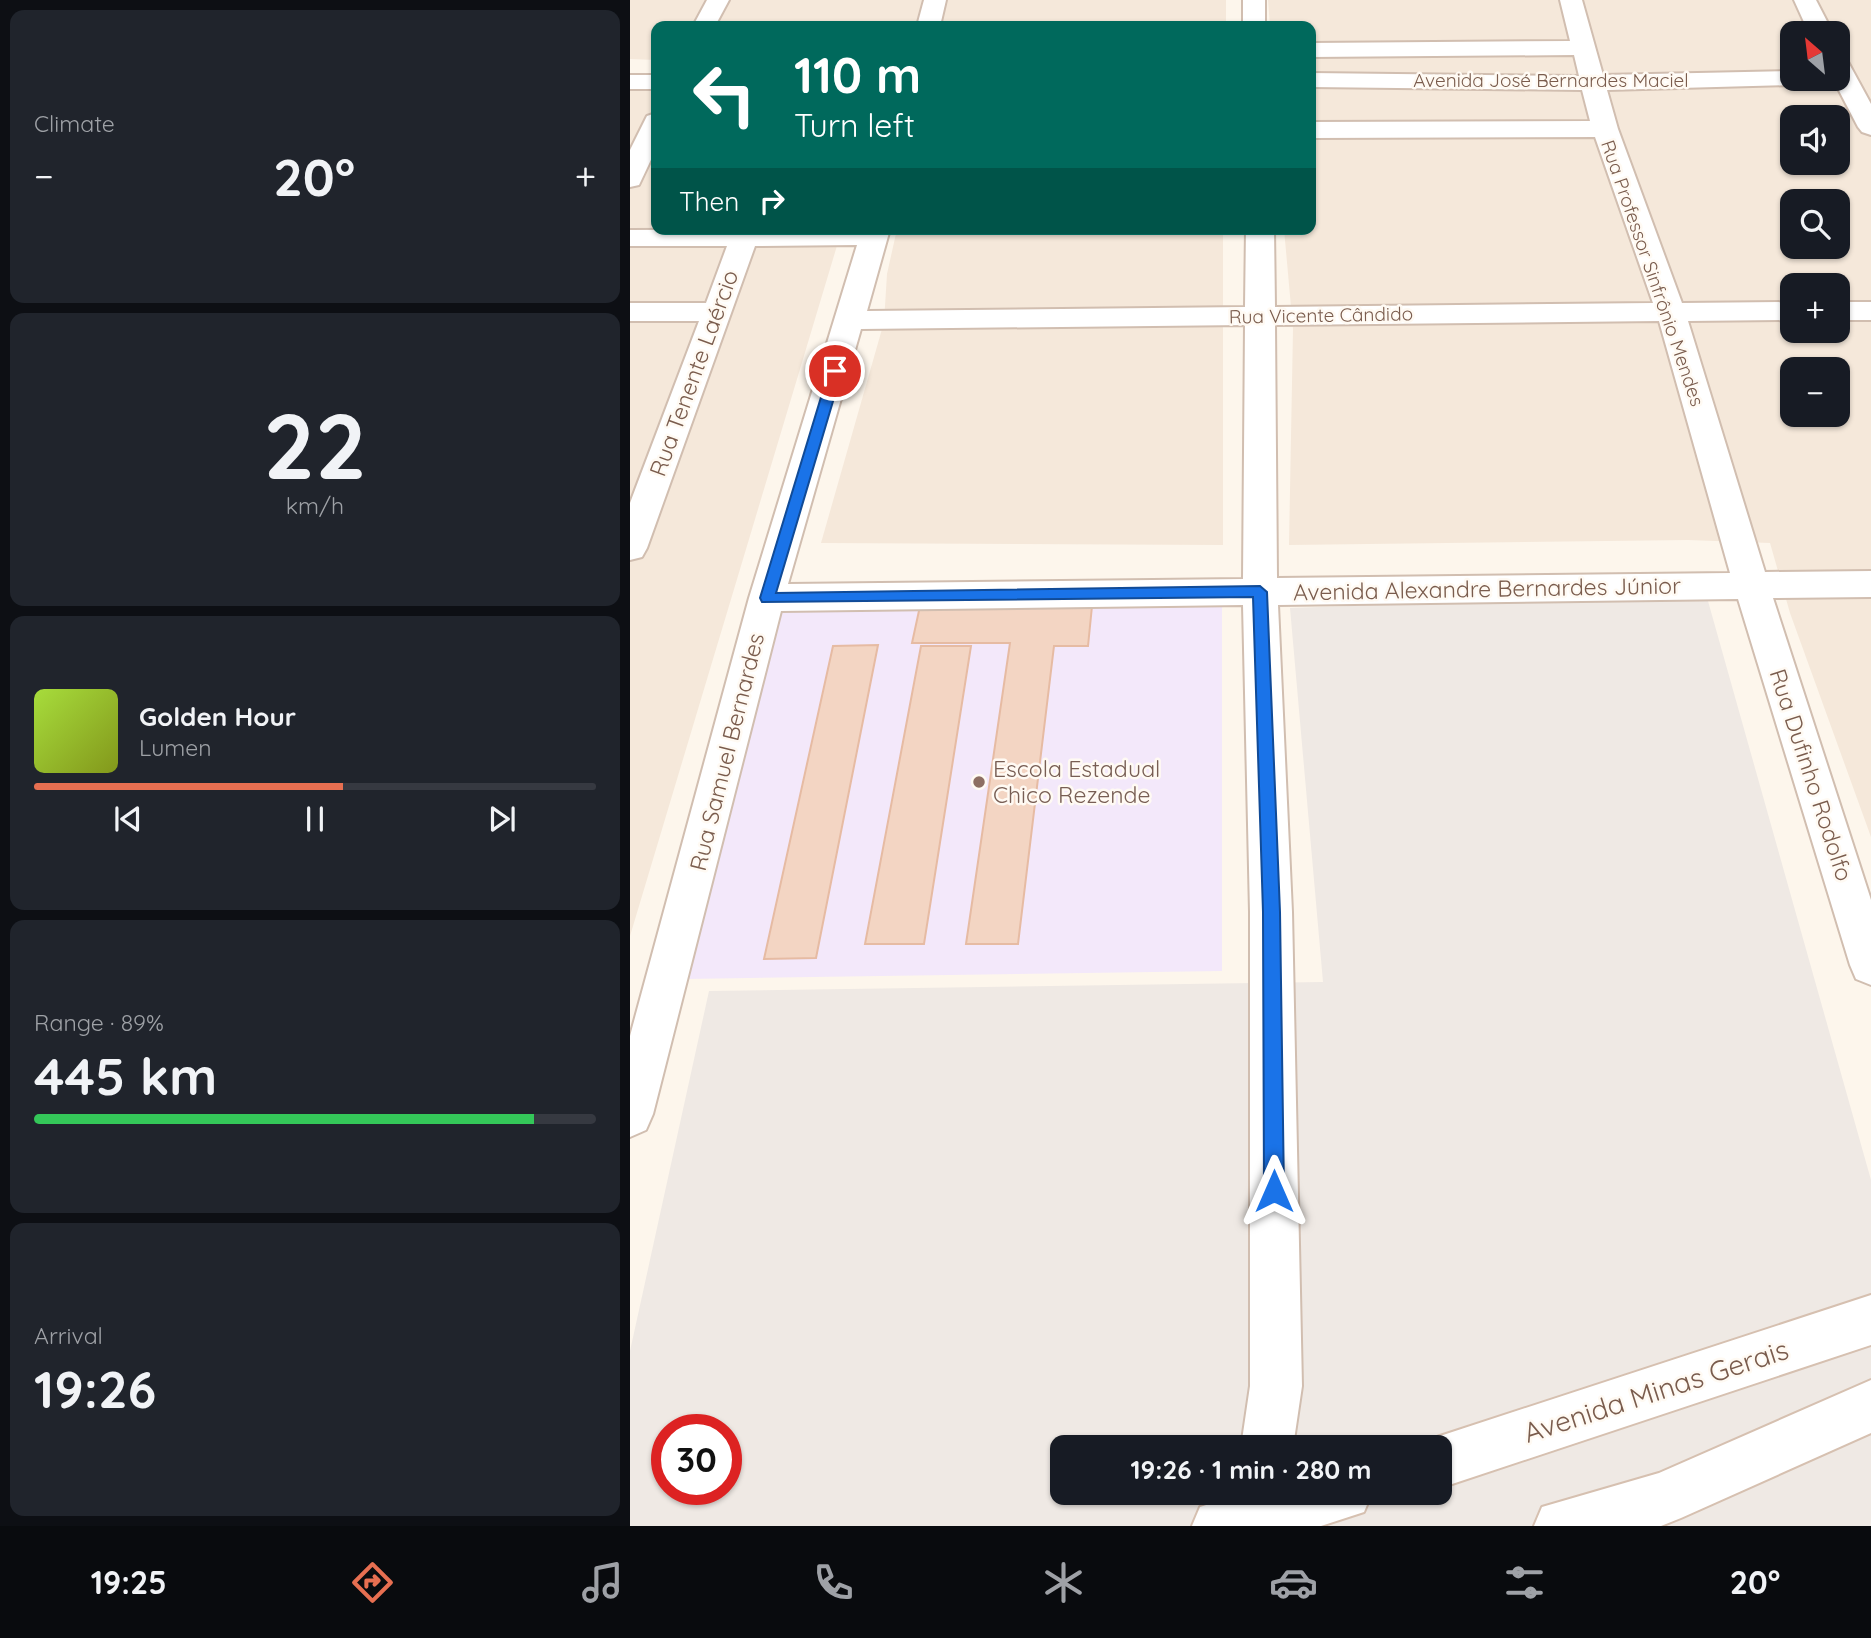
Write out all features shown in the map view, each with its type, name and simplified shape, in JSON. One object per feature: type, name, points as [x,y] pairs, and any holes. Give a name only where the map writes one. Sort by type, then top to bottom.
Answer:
[{"type":"street","points":[[707,21],[718,0]]},
{"type":"street","points":[[930,21],[935,0]]},
{"type":"street","points":[[1254,0],[1254,21]]},
{"type":"street","name":"Rua Professor Sinfrônio Mendes","points":[[1572,0],[1581,48],[1605,130],[1670,310],[1751,585]]},
{"type":"street","points":[[1805,0],[1815,21]]},
{"type":"street","name":"Avenida José Bernardes Maciel","points":[[1316,50],[1581,48]]},
{"type":"street","points":[[1413,49],[1432,130]]},
{"type":"street","points":[[1850,74],[1871,76]]},
{"type":"street","name":"Avenida José Bernardes Maciel","points":[[1316,80],[1591,83],[1780,78]]},
{"type":"street","points":[[630,82],[651,82]]},
{"type":"street","points":[[1850,91],[1871,127]]},
{"type":"street","points":[[1316,130],[1605,130]]},
{"type":"street","points":[[630,180],[651,132]]},
{"type":"street","points":[[630,238],[823,235]]},
{"type":"street","name":"Rua Samuel Bernardes","points":[[630,1114],[670,972],[767,598],[874,235]]},
{"type":"street","points":[[1260,235],[1260,592],[1271,912],[1276,1386],[1269,1435]]},
{"type":"street","name":"Rua Tenente Laércio","points":[[630,548],[645,464],[715,312],[744,238]]},
{"type":"street","name":"Rua Vicente Cândido","points":[[850,320],[1780,311]]},
{"type":"street","points":[[1850,311],[1871,311]]},
{"type":"street","points":[[630,312],[715,312]]},
{"type":"street","name":"Avenida Alexandre Bernardes Júnior","points":[[767,598],[1871,584]]},
{"type":"street","name":"Rua Dufinho Rodolfo","points":[[1751,585],[1871,965]]},
{"type":"street","name":"Avenida Minas Gerais","points":[[1452,1458],[1871,1320]]},
{"type":"street","points":[[1561,1526],[1661,1512],[1871,1406]]},
{"type":"street","points":[[1235,1517],[1290,1505]]},
{"type":"shaded area","points":[[630,0],[1226,0],[1226,21],[651,21],[651,60],[630,59]]},
{"type":"shaded area","points":[[1268,0],[1871,0],[1871,837],[1790,613],[1770,543],[1688,540],[1289,545],[1293,329],[1285,235],[1316,235],[1316,21],[1270,21]]},
{"type":"shaded area","points":[[630,85],[651,85],[651,235],[840,235],[630,936]]},
{"type":"shaded area","points":[[896,235],[1223,235],[1223,545],[821,543],[884,322],[887,274]]},
{"type":"shaded area","name":"Escola Estadual Chico Rezende","points":[[1222,587],[1222,971],[686,979],[785,593]]},
{"type":"shaded area","points":[[1706,594],[1871,1180],[1871,1526],[630,1526],[630,1351],[709,991],[1323,982],[1290,608]]},
{"type":"building","points":[[920,606],[1092,606],[1088,646],[1054,646],[1018,944],[966,944],[1010,643],[912,643]]},
{"type":"building","points":[[878,645],[816,958],[764,959],[833,646]]},
{"type":"building","points":[[921,646],[971,646],[924,944],[865,944]]},
{"type":"place","name":"Escola Estadual Chico Rezende","points":[[979,782]]},
{"type":"route","points":[[835,371],[767,598],[1260,592],[1271,912],[1274,1191]]}]
